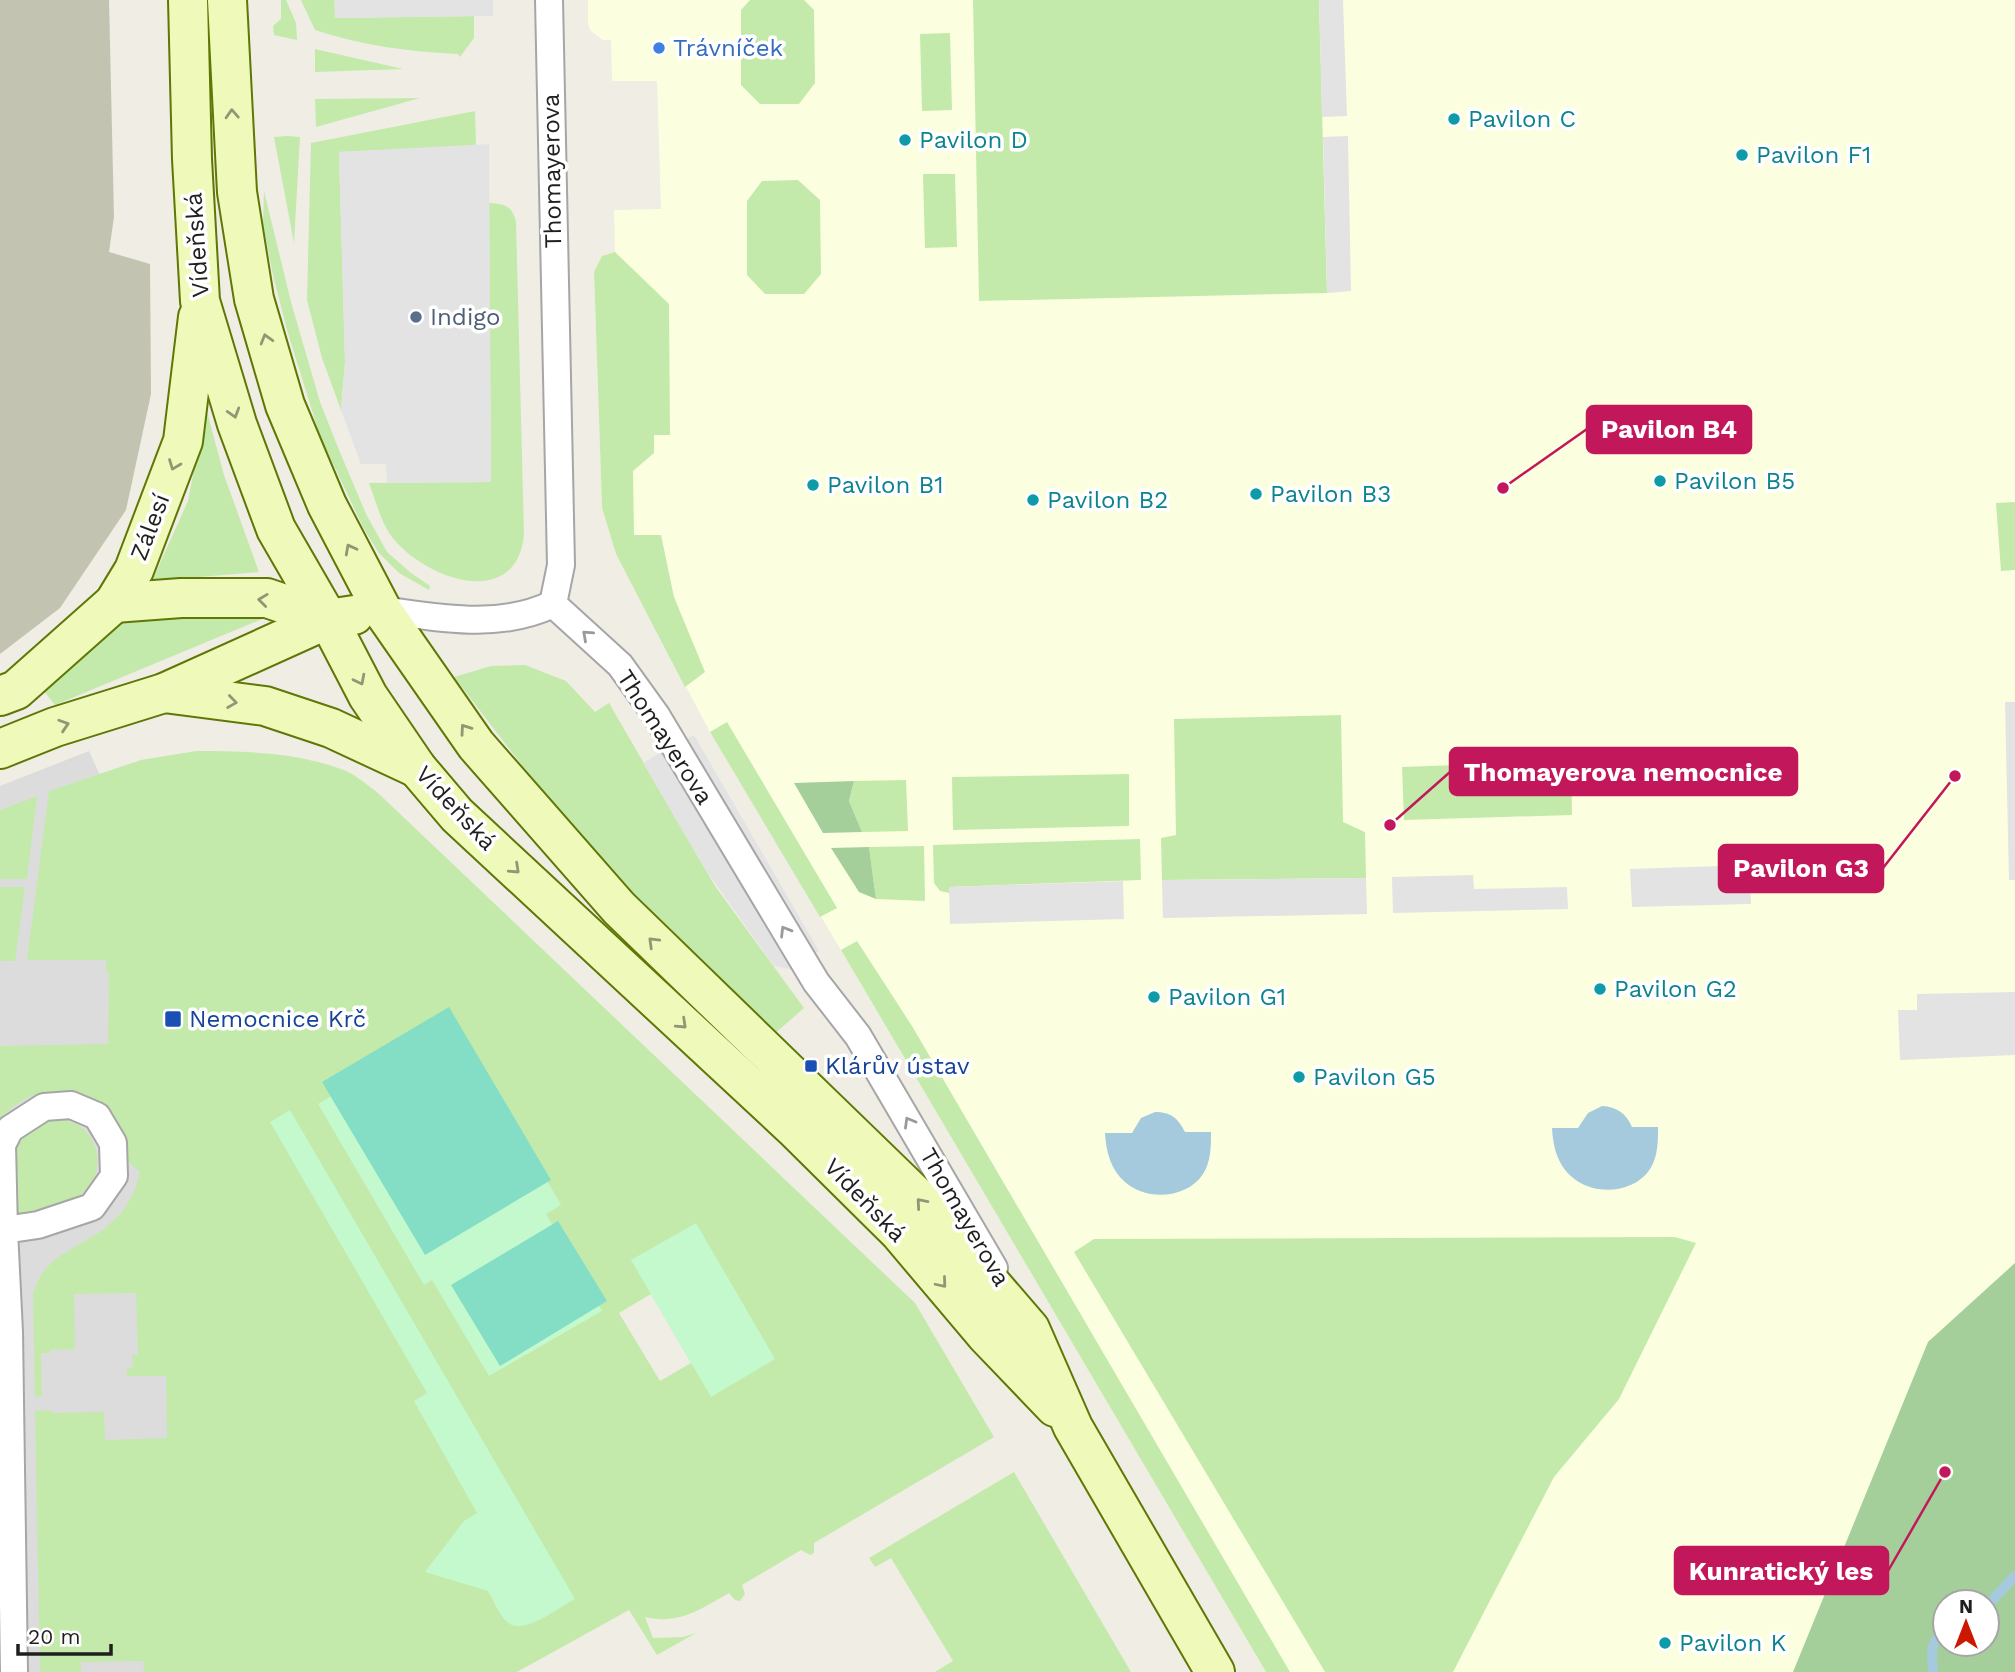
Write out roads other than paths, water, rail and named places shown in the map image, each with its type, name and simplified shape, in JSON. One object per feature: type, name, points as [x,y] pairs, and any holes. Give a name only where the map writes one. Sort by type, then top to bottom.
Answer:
[{"type":"main road","name":"Vídeňská","points":[[188,0],[192,159],[200,301],[237,424],[276,528],[368,696],[417,768],[457,815],[794,1128],[899,1232],[986,1335],[1080,1439]]},
{"type":"main road","name":"Vídeňská","points":[[227,0],[237,192],[254,299],[285,405],[327,505],[382,610],[476,746],[618,908],[914,1194],[1030,1329],[1080,1439],[1214,1672]]},
{"type":"main road","name":"Zálesí","points":[[0,696],[16,690],[114,603],[134,570],[183,441],[200,301]]},
{"type":"main road","points":[[114,603],[181,598],[267,598],[328,619]]},
{"type":"main road","points":[[0,749],[55,727],[164,693],[328,619],[382,610]]},
{"type":"main road","points":[[164,693],[265,706],[331,728],[417,768]]},
{"type":"street","name":"Thomayerova","points":[[549,0],[561,565],[553,604],[620,665],[656,715],[816,982],[858,1036],[1030,1329]]},
{"type":"street","points":[[382,610],[467,621],[523,615],[553,604]]},
{"type":"street","points":[[4,1230],[38,1225],[92,1207],[114,1176],[113,1143],[97,1116],[71,1105],[44,1107],[10,1129],[2,1145],[4,1230],[9,1332],[13,1672]]},
{"type":"water","points":[[1602,1106],[1620,1112],[1632,1127],[1658,1127],[1653,1164],[1643,1177],[1624,1188],[1602,1189],[1581,1183],[1572,1177],[1559,1161],[1555,1148],[1552,1128],[1578,1128],[1588,1113]]},
{"type":"water","points":[[1155,1112],[1173,1117],[1185,1132],[1211,1132],[1206,1169],[1196,1182],[1177,1193],[1155,1194],[1134,1188],[1116,1172],[1108,1154],[1105,1133],[1132,1133],[1141,1118]]},
{"type":"waterway","points":[[2001,1591],[2015,1576]]},
{"type":"waterway","points":[[1932,1658],[1933,1672]]},
{"type":"place","name":"Trávníček","points":[[659,48]]},
{"type":"place","name":"Pavilon C","points":[[1454,119]]},
{"type":"place","name":"Pavilon D","points":[[905,140]]},
{"type":"place","name":"Pavilon F1","points":[[1742,155]]},
{"type":"place","name":"Indigo","points":[[416,317]]},
{"type":"place","name":"Pavilon B5","points":[[1660,481]]},
{"type":"place","name":"Pavilon B1","points":[[813,485]]},
{"type":"place","name":"Pavilon B4","points":[[1503,488]]},
{"type":"place","name":"Pavilon B3","points":[[1256,494]]},
{"type":"place","name":"Pavilon B2","points":[[1033,500]]},
{"type":"place","name":"Pavilon G3","points":[[1955,776]]},
{"type":"place","name":"Thomayerova nemocnice","points":[[1390,825]]},
{"type":"place","name":"Pavilon G2","points":[[1600,989]]},
{"type":"place","name":"Pavilon G1","points":[[1154,997]]},
{"type":"place","name":"Nemocnice Krč","points":[[173,1019]]},
{"type":"place","name":"Klárův ústav","points":[[811,1066]]},
{"type":"place","name":"Pavilon G5","points":[[1299,1077]]},
{"type":"place","name":"Kunratický les","points":[[1945,1472]]},
{"type":"place","name":"Pavilon K","points":[[1665,1643]]}]
